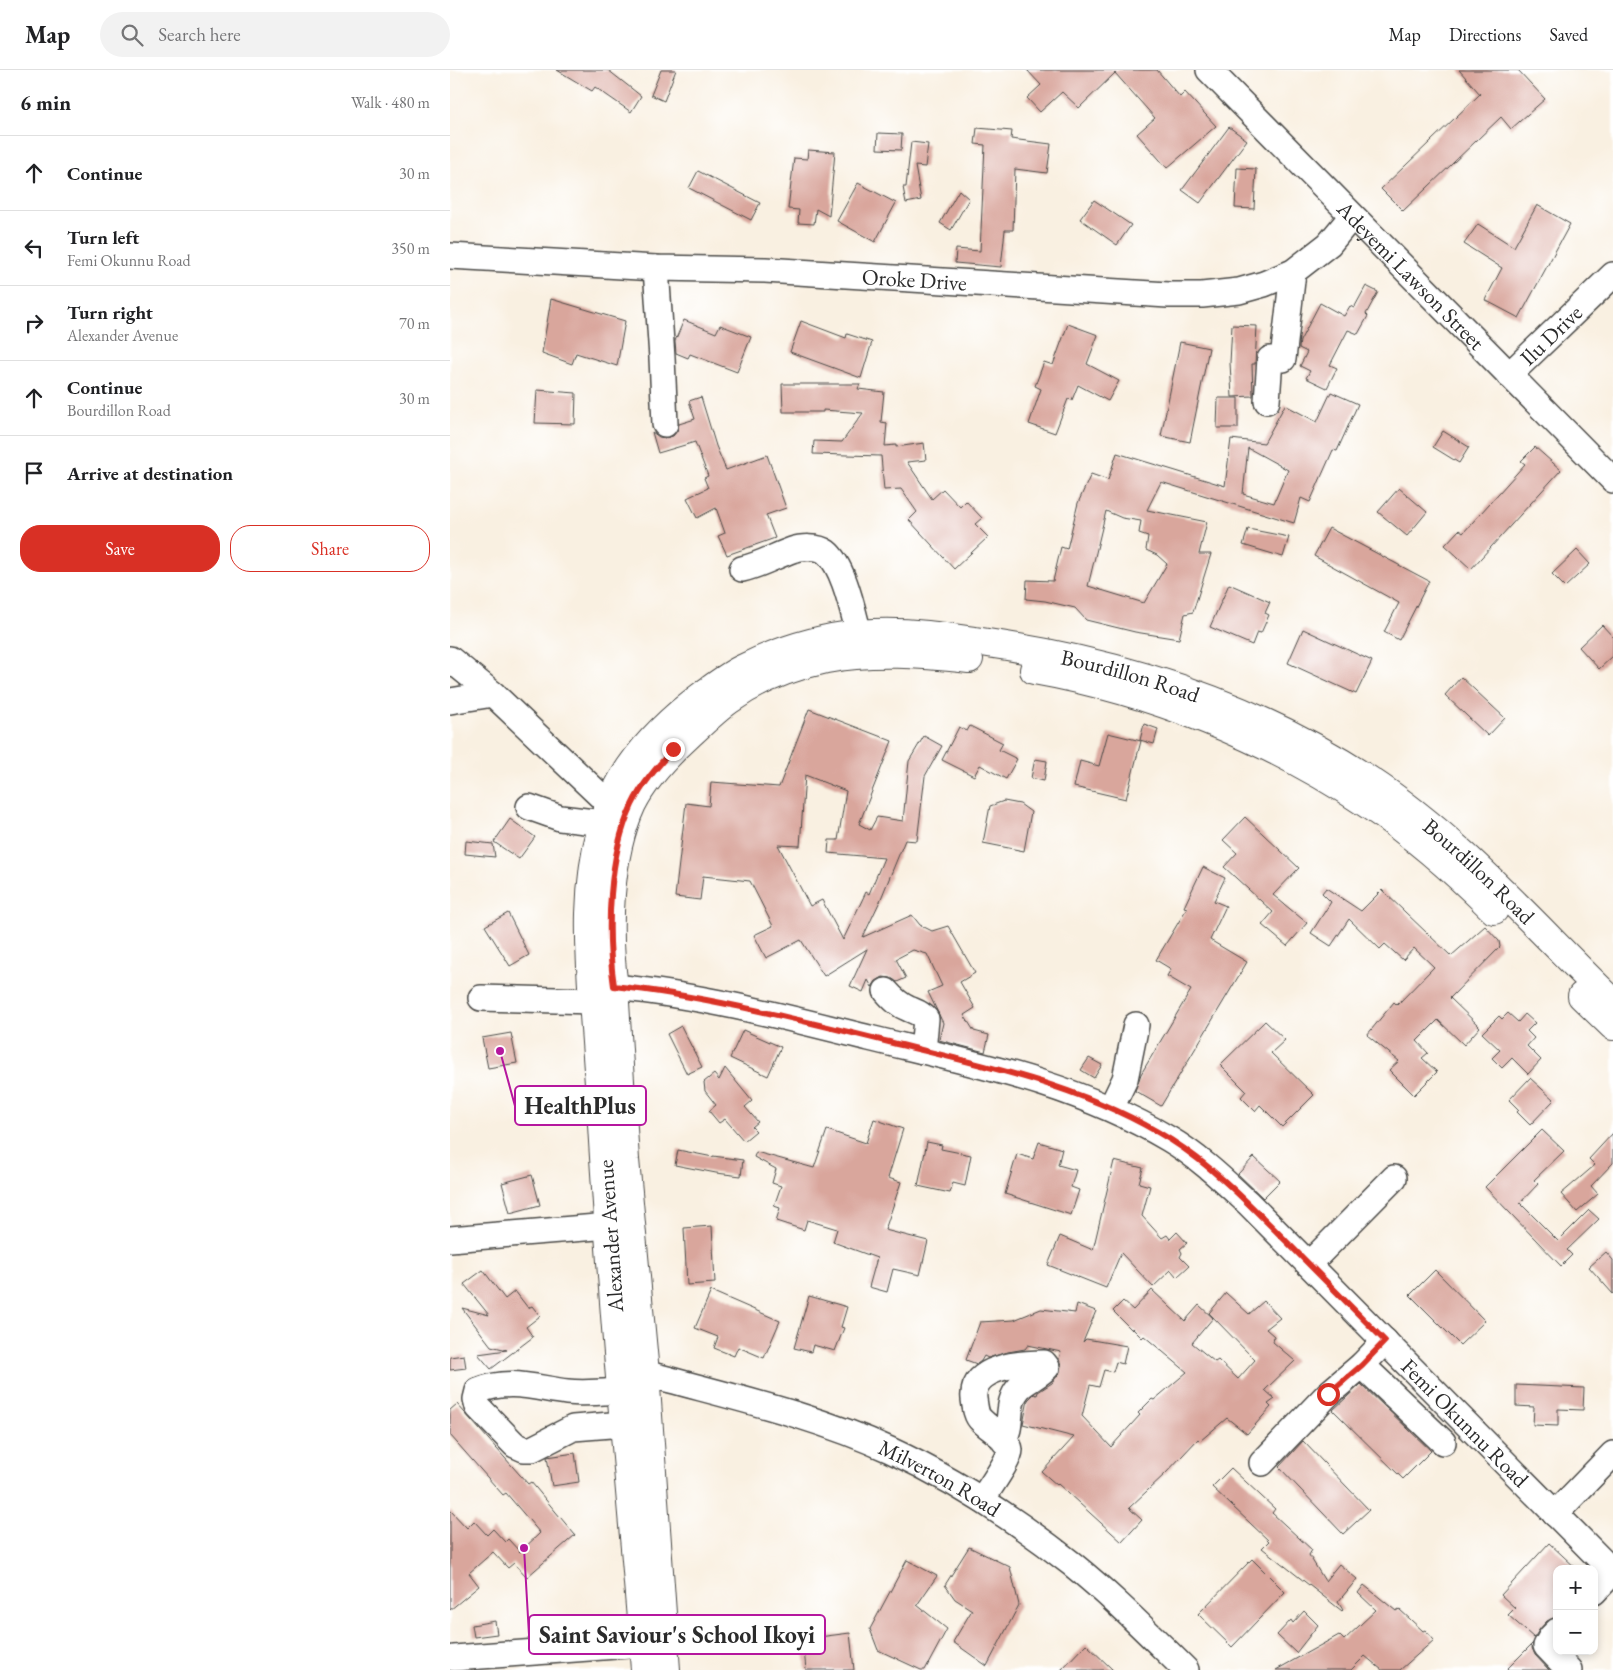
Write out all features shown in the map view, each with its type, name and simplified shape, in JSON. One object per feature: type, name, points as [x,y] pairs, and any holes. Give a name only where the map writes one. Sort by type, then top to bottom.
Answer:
[{"type":"main road","name":"Bourdillon Road","points":[[615,811],[630,767],[642,750],[663,727],[740,670],[793,648],[859,634],[920,634],[1023,648],[1100,664],[1176,686],[1290,734],[1367,778],[1436,831],[1485,874],[1613,1002]]},
{"type":"main road","name":"Bourdillon Road","points":[[615,811],[643,786],[673,749],[730,699],[755,685],[803,665],[827,659],[854,656],[905,654],[972,659],[1051,673],[1134,695],[1176,708],[1220,725],[1270,748],[1363,800],[1440,860],[1613,1026]]},
{"type":"main road","name":"Alexander Avenue","points":[[615,811],[597,849],[589,909],[589,955],[603,994],[615,1161],[645,1373],[666,1670]]},
{"type":"main road","name":"Alexander Avenue","points":[[615,1161],[609,1226],[644,1657]]},
{"type":"street","name":"Adeyemi Lawson Street","points":[[1208,70],[1613,480]]},
{"type":"street","name":"Oroke Drive","points":[[450,256],[656,268],[765,270],[1168,295],[1202,295],[1239,291],[1264,284],[1293,272],[1329,244],[1352,216]]},
{"type":"street","points":[[656,268],[665,424]]},
{"type":"street","points":[[1267,402],[1270,358],[1283,358],[1293,272]]},
{"type":"street","name":"Ilu Drive","points":[[1509,375],[1613,275]]},
{"type":"street","points":[[742,569],[753,567],[793,550],[807,547],[825,551],[834,562],[843,579],[859,634]]},
{"type":"street","points":[[450,659],[493,694],[615,811]]},
{"type":"street","points":[[450,701],[493,694]]},
{"type":"street","points":[[529,807],[560,818],[615,811]]},
{"type":"street","name":"Femi Okunnu Road","points":[[481,998],[654,991],[790,1018],[1029,1077],[1111,1108],[1171,1140],[1212,1170],[1248,1203],[1613,1572]]},
{"type":"street","points":[[886,991],[895,1001],[908,1009],[922,1014],[926,1019],[923,1051]]},
{"type":"street","points":[[1111,1108],[1126,1079],[1136,1025]]},
{"type":"street","points":[[1308,1264],[1394,1178]]},
{"type":"street","points":[[450,1239],[609,1226]]},
{"type":"street","points":[[1262,1463],[1328,1394],[1362,1365],[1385,1341]]},
{"type":"street","points":[[1362,1365],[1443,1442]]},
{"type":"street","name":"Milverton Road","points":[[645,1373],[819,1422],[890,1450],[982,1500],[1002,1512],[1073,1565],[1135,1620],[1186,1670]]},
{"type":"street","points":[[621,1391],[568,1392],[508,1383],[490,1386],[478,1391],[476,1399],[478,1407],[492,1423],[515,1445],[524,1449],[532,1449],[573,1428],[624,1424]]},
{"type":"street","points":[[982,1500],[1007,1461],[1010,1452],[1009,1446],[1004,1440]]},
{"type":"street","points":[[1554,1514],[1613,1454]]},
{"type":"street","points":[[1598,1588],[1613,1572]]},
{"type":"street","points":[[1553,1635],[1546,1646],[1553,1653]]},
{"type":"street","points":[[1555,1655],[1569,1670]]},
{"type":"street","points":[[454,1658],[644,1657]]},
{"type":"building","points":[[557,70],[608,70],[641,96],[631,112],[595,87],[592,91]]},
{"type":"building","points":[[661,70],[676,70],[664,101],[651,95]]},
{"type":"building","points":[[1027,70],[1157,70],[1180,97],[1185,92],[1216,126],[1167,168],[1137,134],[1155,118],[1115,73],[1079,108],[1062,92],[1040,112],[1027,98],[1041,85]]},
{"type":"building","points":[[1459,70],[1518,70],[1545,99],[1511,129],[1501,117],[1403,211],[1381,189],[1480,94]]},
{"type":"building","points":[[1229,127],[1247,140],[1200,203],[1182,190]]},
{"type":"building","points":[[977,128],[1012,131],[1011,139],[1051,144],[1047,173],[1015,169],[1013,230],[1005,230],[1001,267],[955,263],[956,249],[980,251],[985,145],[975,144]]},
{"type":"building","points":[[878,133],[902,134],[901,150],[877,149]]},
{"type":"building","points":[[911,142],[928,144],[925,167],[915,166],[921,200],[906,203],[903,187],[906,187]]},
{"type":"building","points":[[808,150],[835,152],[829,216],[816,209],[814,224],[798,223],[799,210],[788,209],[794,158],[807,159]]},
{"type":"building","points":[[1237,168],[1256,169],[1254,209],[1235,208]]},
{"type":"building","points":[[698,171],[760,203],[751,220],[689,188]]},
{"type":"building","points":[[858,183],[896,203],[875,242],[837,221]]},
{"type":"building","points":[[959,190],[969,199],[951,230],[940,223]]},
{"type":"building","points":[[1094,200],[1131,225],[1117,245],[1080,219]]},
{"type":"building","points":[[1537,205],[1570,224],[1519,318],[1485,300],[1502,268],[1464,244],[1478,224],[1514,247]]},
{"type":"building","points":[[1366,286],[1378,292],[1358,334],[1348,330],[1330,365],[1337,368],[1327,388],[1306,378],[1310,371],[1300,366],[1307,352],[1299,348],[1300,341],[1320,303],[1344,316],[1350,306],[1354,308]]},
{"type":"building","points":[[551,299],[625,321],[617,366],[576,353],[572,364],[542,353]]},
{"type":"building","points":[[684,320],[716,333],[720,325],[751,337],[737,372],[690,354],[688,358],[676,353],[675,341]]},
{"type":"building","points":[[801,321],[846,338],[847,334],[872,342],[861,378],[790,352]]},
{"type":"building","points":[[1068,324],[1098,335],[1087,364],[1119,381],[1108,401],[1078,385],[1072,400],[1068,399],[1055,433],[1029,424],[1041,389],[1035,386],[1044,362],[1053,365]]},
{"type":"building","points":[[1232,325],[1257,326],[1255,364],[1252,364],[1253,396],[1232,397],[1230,363]]},
{"type":"building","points":[[1180,342],[1209,348],[1190,442],[1161,436]]},
{"type":"building","points":[[782,384],[860,384],[858,389],[884,392],[881,422],[887,423],[885,446],[896,445],[896,447],[924,443],[926,460],[907,462],[932,499],[943,489],[960,507],[966,501],[982,518],[975,524],[988,537],[954,569],[909,520],[917,512],[901,489],[884,490],[881,456],[813,454],[814,441],[842,442],[863,413],[823,410],[823,412],[783,412]]},
{"type":"building","points":[[537,390],[576,393],[575,424],[535,423]]},
{"type":"building","points":[[1331,392],[1358,404],[1337,451],[1333,450],[1310,502],[1301,498],[1294,523],[1161,482],[1147,510],[1207,522],[1199,554],[1211,554],[1193,612],[1185,614],[1179,639],[1135,632],[1086,620],[1075,608],[1026,599],[1027,580],[1053,581],[1061,547],[1067,549],[1078,503],[1091,474],[1108,480],[1117,453],[1225,486],[1231,439],[1264,443],[1285,405],[1317,422]],"holes":[[[1248,448],[1288,470],[1274,503],[1243,494]],[[1106,511],[1122,518],[1141,521],[1139,533],[1148,536],[1146,550],[1157,555],[1167,564],[1144,603],[1088,586]]]},
{"type":"building","points":[[701,397],[716,446],[726,470],[767,455],[786,508],[766,515],[775,538],[727,555],[718,536],[725,533],[716,508],[697,518],[687,498],[708,488],[704,478],[708,476],[695,442],[658,453],[652,432],[659,437],[673,436],[679,424],[695,419],[689,401]]},
{"type":"building","points":[[1218,398],[1238,398],[1238,428],[1217,428]]},
{"type":"building","points":[[1443,431],[1469,447],[1459,463],[1433,447]]},
{"type":"building","points":[[1535,447],[1561,470],[1471,569],[1445,545],[1459,530],[1463,533],[1525,464],[1521,461]]},
{"type":"building","points":[[1399,488],[1427,512],[1407,536],[1378,512]]},
{"type":"building","points":[[1329,528],[1429,581],[1399,640],[1384,632],[1399,603],[1314,556]]},
{"type":"building","points":[[1248,529],[1289,537],[1283,557],[1243,545]]},
{"type":"building","points":[[1577,550],[1590,564],[1565,587],[1552,574]]},
{"type":"building","points":[[1229,584],[1270,602],[1265,613],[1269,615],[1261,633],[1257,632],[1252,645],[1210,627]]},
{"type":"building","points":[[1602,625],[1613,637],[1613,656],[1599,669],[1579,647]]},
{"type":"building","points":[[1303,629],[1372,661],[1356,694],[1288,663]]},
{"type":"building","points":[[1461,677],[1505,718],[1488,736],[1445,695]]},
{"type":"building","points":[[809,709],[892,741],[859,824],[870,830],[877,817],[903,821],[909,761],[924,736],[942,746],[925,776],[917,841],[905,840],[863,937],[912,915],[920,925],[932,931],[948,926],[975,973],[960,982],[975,1008],[964,1015],[974,1031],[989,1035],[985,1052],[939,1040],[943,1023],[928,992],[942,986],[927,954],[913,950],[896,959],[906,978],[897,982],[891,978],[883,977],[876,981],[872,987],[868,980],[863,992],[850,986],[867,949],[824,976],[801,940],[766,958],[754,935],[773,926],[750,881],[703,876],[700,900],[675,897],[686,803],[709,806],[711,782],[779,787]],"holes":[[[805,775],[846,791],[838,840],[829,840],[828,853],[884,858],[869,894],[866,892],[843,940],[822,900],[810,906],[778,845],[800,846]]]},
{"type":"building","points":[[1144,724],[1158,729],[1154,744],[1140,740]]},
{"type":"building","points":[[970,726],[1003,743],[999,750],[1017,759],[1006,779],[980,765],[974,776],[942,760],[959,727],[967,731]]},
{"type":"building","points":[[1108,733],[1141,741],[1126,799],[1074,787],[1080,761],[1099,766]]},
{"type":"building","points":[[1035,759],[1047,761],[1044,781],[1031,778]]},
{"type":"building","points":[[1004,801],[1020,804],[1031,812],[1024,851],[983,843],[990,806]]},
{"type":"building","points":[[1245,817],[1299,868],[1273,895],[1307,923],[1287,946],[1262,925],[1273,912],[1224,867],[1237,853],[1223,840]]},
{"type":"building","points":[[510,819],[535,837],[519,859],[494,842]]},
{"type":"building","points":[[466,841],[493,844],[495,857],[465,854]]},
{"type":"building","points":[[1203,867],[1225,878],[1214,901],[1226,906],[1210,940],[1247,962],[1161,1106],[1135,1091],[1141,1074],[1191,990],[1167,976],[1171,969],[1156,960],[1187,908],[1184,907]]},
{"type":"building","points":[[1326,888],[1361,911],[1382,890],[1451,956],[1485,926],[1499,941],[1500,947],[1450,998],[1480,1027],[1464,1045],[1438,1020],[1417,1041],[1428,1053],[1422,1058],[1437,1072],[1414,1095],[1389,1070],[1399,1061],[1367,1035],[1394,1002],[1397,1005],[1434,967],[1414,948],[1403,960],[1385,944],[1380,949],[1349,919],[1331,946],[1311,933],[1331,902],[1322,893]]},
{"type":"building","points":[[508,913],[529,955],[510,966],[485,926]]},
{"type":"building","points":[[1508,1013],[1518,1022],[1525,1014],[1535,1023],[1527,1031],[1534,1038],[1527,1046],[1541,1060],[1528,1074],[1512,1058],[1502,1068],[1492,1058],[1500,1050],[1482,1033],[1499,1016],[1502,1019]]},
{"type":"building","points":[[1265,1021],[1285,1040],[1271,1053],[1314,1095],[1282,1127],[1260,1105],[1255,1111],[1241,1097],[1246,1091],[1220,1065]]},
{"type":"building","points":[[681,1026],[702,1067],[687,1074],[667,1034]]},
{"type":"building","points":[[743,1030],[781,1047],[768,1076],[730,1058]]},
{"type":"building","points":[[511,1033],[517,1063],[488,1068],[482,1038]]},
{"type":"building","points":[[1089,1058],[1102,1065],[1094,1078],[1081,1070]]},
{"type":"building","points":[[725,1068],[752,1101],[745,1107],[758,1122],[752,1127],[756,1131],[744,1141],[725,1119],[719,1123],[709,1111],[716,1105],[705,1091],[704,1082],[714,1074],[719,1080]]},
{"type":"building","points":[[1530,1078],[1554,1100],[1530,1125],[1517,1112],[1519,1110],[1509,1100]]},
{"type":"building","points":[[874,1119],[903,1129],[888,1178],[901,1182],[885,1230],[928,1241],[920,1275],[893,1269],[887,1292],[869,1287],[877,1258],[833,1242],[837,1229],[807,1220],[804,1230],[776,1221],[780,1208],[774,1206],[781,1186],[772,1183],[776,1169],[754,1157],[756,1152],[814,1168],[827,1130],[866,1143]]},
{"type":"building","points":[[1542,1130],[1564,1151],[1534,1180],[1538,1184],[1520,1203],[1558,1241],[1589,1210],[1599,1219],[1567,1250],[1572,1255],[1561,1266],[1485,1187]]},
{"type":"building","points":[[1613,1133],[1613,1163],[1591,1186],[1598,1194],[1577,1212],[1561,1194],[1595,1165],[1589,1159]]},
{"type":"building","points":[[927,1142],[942,1145],[941,1149],[971,1155],[965,1186],[953,1183],[950,1193],[918,1186]]},
{"type":"building","points":[[1039,1142],[1062,1149],[1058,1165],[1076,1170],[1071,1187],[1079,1190],[1071,1215],[1005,1194],[1017,1154],[1033,1159]]},
{"type":"building","points":[[678,1150],[713,1157],[743,1160],[741,1176],[675,1165]]},
{"type":"building","points":[[1254,1157],[1280,1181],[1263,1198],[1238,1174]]},
{"type":"building","points":[[1114,1161],[1143,1168],[1139,1183],[1150,1186],[1142,1216],[1162,1238],[1167,1235],[1170,1239],[1177,1232],[1187,1243],[1180,1249],[1182,1253],[1180,1257],[1189,1266],[1177,1277],[1171,1270],[1153,1287],[1121,1253],[1106,1288],[1048,1265],[1060,1236],[1093,1250]]},
{"type":"building","points":[[532,1175],[540,1205],[510,1213],[502,1183]]},
{"type":"building","points":[[712,1226],[715,1283],[687,1285],[684,1228]]},
{"type":"building","points":[[1606,1252],[1613,1260],[1613,1294],[1589,1267]]},
{"type":"building","points":[[483,1270],[505,1299],[515,1291],[528,1308],[532,1306],[540,1316],[526,1327],[533,1337],[491,1369],[478,1354],[507,1350],[491,1346],[462,1308],[489,1315],[464,1284]]},
{"type":"building","points":[[1435,1270],[1485,1321],[1460,1345],[1410,1295]]},
{"type":"building","points":[[1152,1290],[1185,1321],[1199,1305],[1213,1318],[1192,1343],[1215,1362],[1218,1360],[1238,1379],[1255,1360],[1209,1313],[1226,1293],[1249,1314],[1264,1301],[1280,1318],[1266,1329],[1274,1336],[1273,1342],[1295,1361],[1265,1390],[1275,1399],[1268,1404],[1271,1407],[1247,1434],[1227,1418],[1200,1441],[1198,1439],[1129,1508],[1142,1520],[1122,1542],[1058,1484],[1042,1472],[1074,1437],[1023,1424],[1028,1400],[1052,1383],[1060,1372],[1061,1365],[1059,1359],[1061,1352],[1028,1345],[1025,1349],[988,1358],[984,1356],[977,1364],[966,1360],[980,1322],[1014,1320],[1041,1309],[1075,1313],[1077,1304],[1096,1311],[1083,1342],[1086,1339],[1127,1346],[1123,1364],[1116,1362],[1113,1372],[1104,1370],[1099,1387],[1090,1385],[1082,1416],[1111,1447],[1140,1415],[1138,1413],[1152,1399],[1154,1400],[1187,1372],[1144,1336],[1142,1338],[1132,1328],[1132,1330],[1113,1311],[1123,1301],[1133,1310]]},
{"type":"building","points":[[711,1291],[780,1321],[764,1358],[738,1347],[734,1356],[714,1348],[718,1337],[695,1328]]},
{"type":"building","points":[[809,1296],[847,1307],[841,1327],[844,1328],[835,1351],[813,1345],[811,1352],[794,1348]]},
{"type":"building","points":[[464,1355],[466,1368],[450,1370],[450,1357]]},
{"type":"building","points":[[1361,1384],[1431,1451],[1403,1479],[1333,1410]]},
{"type":"building","points":[[1516,1385],[1584,1388],[1583,1410],[1558,1409],[1558,1426],[1533,1425],[1534,1407],[1516,1406]]},
{"type":"building","points":[[457,1404],[528,1484],[531,1482],[575,1535],[527,1577],[514,1563],[508,1568],[493,1552],[469,1573],[479,1586],[450,1610],[450,1510],[467,1528],[474,1521],[487,1535],[493,1529],[505,1542],[508,1539],[520,1552],[540,1533],[506,1493],[503,1495],[450,1435],[450,1410]]},
{"type":"building","points":[[1303,1441],[1369,1510],[1343,1534],[1279,1467]]},
{"type":"building","points":[[575,1453],[579,1482],[552,1486],[547,1457]]},
{"type":"building","points":[[1231,1468],[1275,1509],[1272,1513],[1312,1550],[1309,1555],[1325,1581],[1339,1564],[1357,1579],[1338,1602],[1342,1611],[1262,1548],[1269,1541],[1212,1487]]},
{"type":"building","points":[[1549,1543],[1573,1565],[1553,1565],[1553,1619],[1547,1621],[1534,1638],[1508,1615],[1515,1608],[1501,1595]]},
{"type":"building","points":[[969,1547],[1010,1567],[1019,1605],[987,1666],[953,1642],[972,1610],[955,1599],[945,1585]]},
{"type":"building","points":[[1252,1559],[1285,1592],[1232,1647],[1198,1614]]},
{"type":"building","points":[[907,1560],[937,1576],[917,1605],[947,1629],[925,1670],[921,1670],[878,1650],[870,1629]]},
{"type":"building","points":[[1364,1585],[1396,1611],[1399,1609],[1423,1631],[1425,1630],[1434,1640],[1400,1670],[1382,1670],[1365,1656],[1351,1670],[1276,1670],[1339,1635],[1344,1640],[1376,1610],[1358,1593]]},
{"type":"building","points":[[1304,1611],[1318,1625],[1296,1653],[1277,1635],[1291,1620],[1293,1623]]},
{"type":"building","points":[[495,1621],[497,1634],[474,1637],[472,1625]]},
{"type":"building","points":[[850,1633],[854,1670],[806,1670],[803,1639]]},
{"type":"building","points":[[1533,1643],[1532,1648],[1535,1655],[1549,1670],[1506,1670]]},
{"type":"building","points":[[1086,1644],[1113,1670],[1061,1670]]},
{"type":"place","name":"HealthPlus","points":[[500,1051]]},
{"type":"place","name":"Saint Saviour's School Ikoyi","points":[[524,1548]]},
{"type":"route","points":[[673,749],[643,786],[632,805],[622,833],[616,858],[610,914],[610,962],[614,986],[654,991],[790,1018],[1029,1077],[1111,1108],[1171,1140],[1212,1170],[1248,1203],[1385,1341],[1362,1365],[1328,1394]]}]
